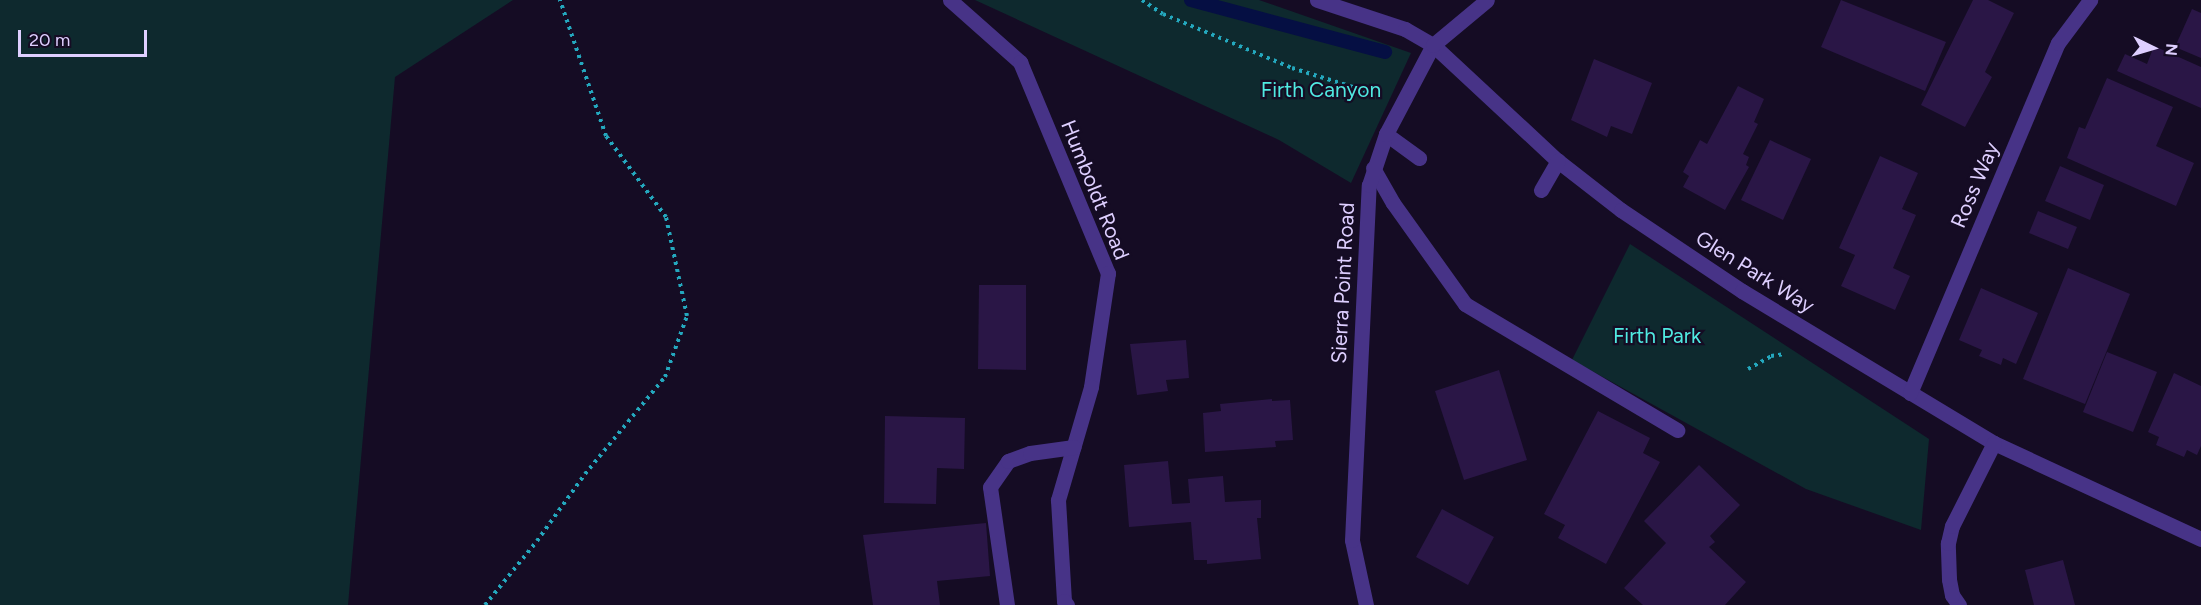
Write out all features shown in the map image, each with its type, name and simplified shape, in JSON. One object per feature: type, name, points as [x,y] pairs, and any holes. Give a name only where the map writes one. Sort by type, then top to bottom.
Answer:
[{"type":"street","name":"Humboldt Road","points":[[950,0],[1020,62],[1108,273],[1091,387],[1058,500],[1066,605]]},
{"type":"street","name":"Glen Park Way","points":[[1317,0],[1405,29],[1432,45],[1558,161],[1621,210],[1742,291],[1994,443],[2201,539]]},
{"type":"street","name":"Sierra Point Road","points":[[1366,605],[1352,540],[1367,204],[1374,168],[1386,134],[1432,45],[1486,0]]},
{"type":"street","name":"Ross Way","points":[[1910,393],[2058,43],[2090,0]]},
{"type":"street","points":[[1386,134],[1419,158]]},
{"type":"street","points":[[1541,190],[1558,161]]},
{"type":"street","points":[[1374,168],[1394,203],[1465,304],[1677,430]]},
{"type":"street","points":[[1959,605],[1953,595],[1949,579],[1948,543],[1952,526],[1994,443]]},
{"type":"street","points":[[1007,605],[990,487],[1008,461],[1030,453],[1074,447]]},
{"type":"path","points":[[484,605],[664,377],[687,316],[666,217],[606,136],[560,0]]},
{"type":"path","points":[[1142,0],[1163,14],[1292,68],[1402,102]]},
{"type":"green space","points":[[0,0],[513,0],[395,77],[348,605],[0,605]]},
{"type":"green space","name":"Firth Canyon","points":[[975,0],[1259,0],[1411,53],[1351,183],[1279,140]]},
{"type":"green space","name":"Firth Park","points":[[1630,244],[1929,439],[1921,530],[1806,489],[1572,360]]},
{"type":"building","points":[[1841,0],[1946,42],[1925,91],[1821,47]]},
{"type":"building","points":[[1973,0],[1988,0],[2014,13],[1985,72],[1992,77],[1965,127],[1921,105]]},
{"type":"building","points":[[2192,9],[2201,13],[2201,58],[2175,47]]},
{"type":"building","points":[[2154,46],[2201,67],[2201,108],[2117,71],[2125,54],[2147,64]]},
{"type":"building","points":[[1594,59],[1652,83],[1632,134],[1611,126],[1607,137],[1571,120]]},
{"type":"building","points":[[2107,78],[2173,107],[2156,146],[2194,163],[2176,206],[2067,158],[2079,127],[2085,129]]},
{"type":"building","points":[[1738,86],[1764,99],[1754,122],[1758,124],[1743,154],[1749,157],[1746,165],[1749,167],[1725,210],[1683,187],[1689,176],[1683,172],[1700,140],[1707,144]]},
{"type":"building","points":[[1770,140],[1811,159],[1783,220],[1741,200]]},
{"type":"building","points":[[1880,156],[1918,173],[1902,209],[1916,215],[1893,268],[1910,276],[1895,310],[1841,286],[1855,255],[1839,248]]},
{"type":"building","points":[[2060,166],[2104,185],[2090,220],[2045,201]]},
{"type":"building","points":[[2038,211],[2077,227],[2068,249],[2029,233]]},
{"type":"building","points":[[2068,268],[2130,294],[2085,404],[2023,379]]},
{"type":"building","points":[[979,285],[1026,285],[1026,370],[978,369]]},
{"type":"building","points":[[1981,288],[2038,313],[2016,364],[2003,358],[2001,365],[1979,356],[1982,350],[1959,340]]},
{"type":"building","points":[[1186,340],[1189,378],[1166,380],[1168,391],[1137,395],[1130,344]]},
{"type":"building","points":[[2107,352],[2157,372],[2133,432],[2083,412]]},
{"type":"building","points":[[1499,370],[1527,460],[1464,480],[1435,391]]},
{"type":"building","points":[[2174,373],[2201,386],[2201,446],[2197,455],[2187,450],[2184,457],[2156,445],[2159,437],[2148,432]]},
{"type":"building","points":[[1272,399],[1272,401],[1290,400],[1293,440],[1275,441],[1276,447],[1205,452],[1203,413],[1221,411],[1220,404]]},
{"type":"building","points":[[1598,411],[1650,438],[1643,453],[1660,462],[1606,564],[1558,538],[1565,525],[1544,514]]},
{"type":"building","points":[[885,416],[965,418],[964,469],[937,468],[936,504],[884,503]]},
{"type":"building","points":[[1168,461],[1172,504],[1190,503],[1188,479],[1223,476],[1225,502],[1261,500],[1261,518],[1257,518],[1261,559],[1207,564],[1207,560],[1194,560],[1191,522],[1129,527],[1124,465]]},
{"type":"building","points":[[1699,465],[1740,505],[1710,536],[1715,542],[1709,547],[1746,582],[1725,605],[1643,605],[1624,588],[1666,543],[1644,521]]},
{"type":"building","points":[[1442,509],[1494,537],[1468,585],[1416,557]]},
{"type":"building","points":[[986,523],[990,576],[937,581],[940,605],[873,605],[863,535]]},
{"type":"building","points":[[2063,560],[2075,605],[2034,605],[2025,570]]},
{"type":"waterway","points":[[1191,0],[1385,52]]}]
